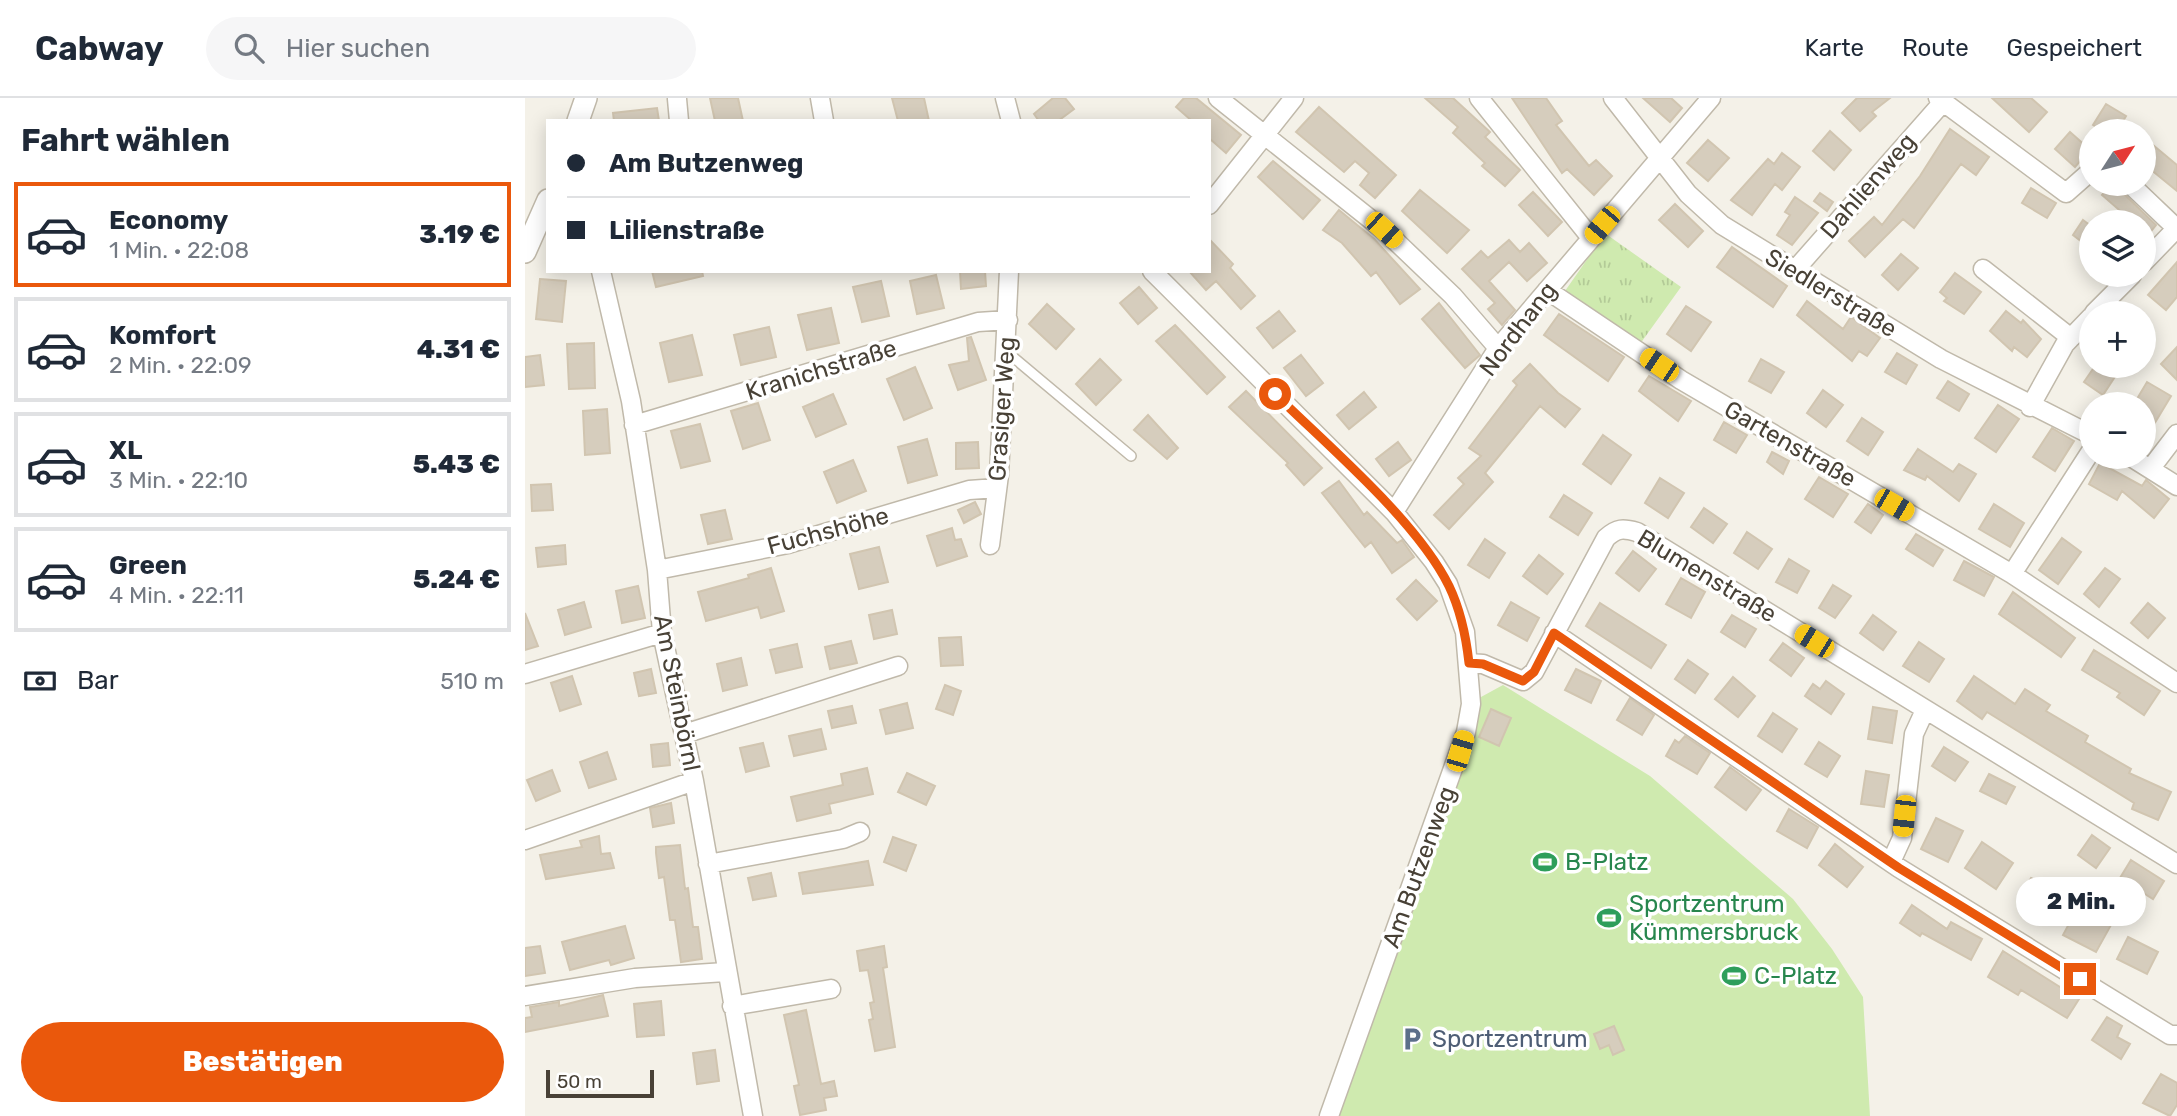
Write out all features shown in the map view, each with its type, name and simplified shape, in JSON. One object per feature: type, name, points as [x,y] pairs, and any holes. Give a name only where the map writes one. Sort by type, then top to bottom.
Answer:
[{"type":"street","points":[[579,119],[586,98]]},
{"type":"street","points":[[820,98],[824,119]]},
{"type":"street","points":[[1005,98],[1009,119]]},
{"type":"street","points":[[1218,98],[1394,239],[1453,296],[1498,348]]},
{"type":"street","points":[[1211,202],[1294,98]]},
{"type":"street","points":[[1479,98],[1591,238]]},
{"type":"street","name":"Siedlerstraße","points":[[1613,98],[1688,194],[1722,225],[1941,359],[2079,429]]},
{"type":"street","name":"Nordhang","points":[[1394,512],[1498,348],[1711,98]]},
{"type":"street","points":[[677,99],[679,119]]},
{"type":"street","points":[[1940,100],[2066,192],[2079,183]]},
{"type":"street","name":"Dahlienweg","points":[[1794,271],[1940,100]]},
{"type":"street","points":[[2143,196],[2173,225],[2173,232],[2156,250]]},
{"type":"street","points":[[525,252],[542,228],[546,209]]},
{"type":"street","points":[[1983,269],[2071,338]]},
{"type":"street","name":"Am Steinbörnl","points":[[601,273],[634,425],[657,570],[662,633],[694,781],[725,972],[753,1116]]},
{"type":"street","name":"Grasiger Weg","points":[[990,545],[1007,352],[1009,273]]},
{"type":"street","name":"Am Butzenweg","points":[[1156,273],[1394,512],[1448,584],[1465,632],[1471,704],[1460,751],[1329,1116]]},
{"type":"street","points":[[2107,301],[2120,287]]},
{"type":"street","name":"Gartenstraße","points":[[1547,290],[1681,380],[2012,574],[2177,683]]},
{"type":"street","name":"Kranichstraße","points":[[634,425],[978,322],[1008,320]]},
{"type":"street","points":[[2031,407],[2055,360],[2079,330]]},
{"type":"street","points":[[2156,461],[2177,434]]},
{"type":"street","points":[[2012,574],[2079,469]]},
{"type":"street","points":[[2152,469],[2177,486]]},
{"type":"street","name":"Fuchshöhe","points":[[657,570],[788,544],[969,490],[997,488]]},
{"type":"street","name":"Blumenstraße","points":[[1469,663],[1483,664],[1523,681],[1534,672],[1606,538],[1614,530],[1623,528],[1637,532],[2177,864]]},
{"type":"street","points":[[525,674],[662,633]]},
{"type":"street","points":[[1554,633],[1891,862],[2170,1035],[2177,1035]]},
{"type":"street","points":[[684,734],[898,666]]},
{"type":"street","points":[[1891,862],[1902,838],[1914,734],[1925,710]]},
{"type":"street","points":[[525,840],[694,781]]},
{"type":"street","points":[[708,864],[843,839],[860,832]]},
{"type":"street","points":[[525,996],[635,978],[725,972]]},
{"type":"street","points":[[732,1006],[831,989]]},
{"type":"lane","points":[[1007,352],[1131,456]]},
{"type":"green space","points":[[1606,234],[1681,287],[1640,344],[1565,291],[1602,238],[1607,238]]},
{"type":"green space","name":"Sportzentrum Kümmersbruck","points":[[1503,685],[1650,776],[1793,899],[1832,949],[1863,997],[1870,1116],[1334,1116],[1470,747],[1481,697]]},
{"type":"building","points":[[710,98],[738,98],[743,119],[715,119]]},
{"type":"building","points":[[892,98],[924,98],[929,119],[897,119]]},
{"type":"building","points":[[1053,98],[1065,98],[1074,109],[1061,119],[1038,119],[1034,114]]},
{"type":"building","points":[[1184,98],[1196,98],[1241,135],[1226,153],[1211,140],[1211,119],[1190,119],[1176,107]]},
{"type":"building","points":[[1425,98],[1453,98],[1490,132],[1485,137],[1520,170],[1505,186],[1482,166],[1485,163],[1453,133],[1458,127]]},
{"type":"building","points":[[1512,98],[1546,98],[1562,121],[1556,125],[1589,166],[1596,160],[1612,176],[1594,195],[1567,169],[1562,173]]},
{"type":"building","points":[[1643,98],[1671,98],[1682,108],[1670,122]]},
{"type":"building","points":[[1857,98],[1890,98],[1872,112],[1876,116],[1860,131],[1842,113]]},
{"type":"building","points":[[1992,98],[2031,98],[2047,112],[2029,132]]},
{"type":"building","points":[[2106,104],[2126,116],[2124,119],[2097,119]]},
{"type":"building","points":[[1319,107],[1396,175],[1375,198],[1360,185],[1369,173],[1355,161],[1344,172],[1296,132]]},
{"type":"building","points":[[657,108],[659,119],[614,119],[613,113]]},
{"type":"building","points":[[1950,129],[1989,157],[1976,175],[1961,164],[1914,228],[1903,219],[1865,257],[1849,241],[1874,217],[1882,225],[1920,176]]},
{"type":"building","points":[[1830,131],[1851,150],[1834,170],[1813,151]]},
{"type":"building","points":[[2070,132],[2079,140],[2079,162],[2075,167],[2055,149]]},
{"type":"building","points":[[1708,140],[1729,158],[1708,181],[1687,163]]},
{"type":"building","points":[[2156,148],[2177,165],[2177,191],[2156,174]]},
{"type":"building","points":[[1782,153],[1800,167],[1782,190],[1775,184],[1752,215],[1731,200],[1768,159],[1774,164]]},
{"type":"building","points":[[1273,161],[1320,200],[1303,219],[1258,177]]},
{"type":"building","points":[[2031,188],[2056,203],[2047,218],[2022,203]]},
{"type":"building","points":[[1420,190],[1469,230],[1447,253],[1402,211]]},
{"type":"building","points":[[1533,192],[1562,222],[1548,236],[1519,205]]},
{"type":"building","points":[[1820,193],[1833,202],[1827,211],[1814,201]]},
{"type":"building","points":[[2103,196],[2126,196],[2141,210],[2119,210]]},
{"type":"building","points":[[1795,197],[1818,213],[1792,245],[1777,235],[1790,215],[1785,212]]},
{"type":"building","points":[[1675,204],[1703,231],[1688,247],[1659,220]]},
{"type":"building","points":[[1339,210],[1374,239],[1420,289],[1400,304],[1376,272],[1371,276],[1342,243],[1323,230]]},
{"type":"building","points":[[2079,226],[2079,240],[2073,235]]},
{"type":"building","points":[[1509,240],[1520,252],[1529,243],[1547,263],[1527,281],[1509,262],[1489,281],[1515,310],[1502,325],[1488,309],[1495,303],[1462,269],[1481,251],[1488,258]]},
{"type":"building","points":[[1211,241],[1233,264],[1230,268],[1255,296],[1241,309],[1216,281],[1206,290],[1191,273],[1211,273]]},
{"type":"building","points":[[1732,247],[1787,286],[1773,307],[1717,267]]},
{"type":"building","points":[[1901,254],[1918,268],[1898,290],[1882,275]]},
{"type":"building","points":[[2177,262],[2177,297],[2166,310],[2148,295]]},
{"type":"building","points":[[652,273],[702,273],[703,276],[656,287]]},
{"type":"building","points":[[960,273],[985,273],[986,286],[961,289]]},
{"type":"building","points":[[1955,273],[1981,292],[1964,314],[1944,301],[1947,298],[1940,292]]},
{"type":"building","points":[[936,275],[944,308],[917,314],[910,281]]},
{"type":"building","points":[[540,279],[566,281],[562,322],[536,319]]},
{"type":"building","points":[[881,281],[889,316],[862,322],[853,287]]},
{"type":"building","points":[[1139,287],[1157,308],[1138,324],[1120,303]]},
{"type":"building","points":[[1807,301],[1843,329],[1851,317],[1880,338],[1867,356],[1859,351],[1852,361],[1797,315]]},
{"type":"building","points":[[1439,303],[1480,355],[1465,368],[1422,319]]},
{"type":"building","points":[[1047,304],[1074,329],[1056,349],[1029,324]]},
{"type":"building","points":[[1686,306],[1711,322],[1691,351],[1667,334]]},
{"type":"building","points":[[831,308],[839,343],[807,350],[798,315]]},
{"type":"building","points":[[1279,311],[1295,331],[1273,348],[1257,328]]},
{"type":"building","points":[[2006,311],[2021,323],[2023,320],[2041,339],[2027,357],[2014,347],[2012,351],[1990,331]]},
{"type":"building","points":[[1559,314],[1624,357],[1608,381],[1544,335]]},
{"type":"building","points":[[1175,325],[1225,377],[1207,394],[1156,341]]},
{"type":"building","points":[[769,327],[776,357],[741,365],[734,335]]},
{"type":"building","points":[[692,335],[702,375],[669,382],[660,343]]},
{"type":"building","points":[[971,337],[986,380],[958,390],[949,365],[969,361],[967,338]]},
{"type":"building","points":[[594,343],[595,388],[569,389],[567,344]]},
{"type":"building","points":[[2177,347],[2177,380],[2161,364]]},
{"type":"building","points":[[1897,353],[1917,365],[1906,384],[1885,372]]},
{"type":"building","points":[[540,355],[544,385],[525,387],[525,357]]},
{"type":"building","points":[[1301,355],[1323,383],[1306,396],[1284,368]]},
{"type":"building","points":[[1100,359],[1121,380],[1096,405],[1076,384]]},
{"type":"building","points":[[1761,359],[1784,372],[1771,393],[1749,381]]},
{"type":"building","points":[[1530,364],[1558,393],[1580,409],[1565,427],[1540,406],[1485,473],[1493,482],[1449,529],[1434,515],[1464,484],[1458,478],[1481,456],[1469,448],[1517,385],[1513,381]]},
{"type":"building","points":[[915,367],[932,408],[904,420],[887,379]]},
{"type":"building","points":[[1649,376],[1691,401],[1678,421],[1639,391]]},
{"type":"building","points":[[2087,378],[2114,378],[2105,392],[2099,392],[2084,382]]},
{"type":"building","points":[[1948,381],[1969,394],[1959,411],[1937,398]]},
{"type":"building","points":[[2147,382],[2171,396],[2156,421],[2156,392],[2141,392]]},
{"type":"building","points":[[1823,390],[1843,405],[1826,427],[1807,413]]},
{"type":"building","points":[[1246,391],[1322,468],[1304,485],[1286,465],[1288,463],[1229,407]]},
{"type":"building","points":[[1364,392],[1376,407],[1349,429],[1337,415]]},
{"type":"building","points":[[833,394],[846,424],[816,437],[803,407]]},
{"type":"building","points":[[758,403],[770,440],[743,449],[731,411]]},
{"type":"building","points":[[1998,405],[2019,419],[1996,452],[1975,438]]},
{"type":"building","points":[[607,409],[610,453],[585,455],[583,411]]},
{"type":"building","points":[[1148,415],[1178,448],[1167,459],[1134,430]]},
{"type":"building","points":[[1862,418],[1883,432],[1868,455],[1847,441]]},
{"type":"building","points":[[1724,422],[1747,435],[1736,453],[1714,440]]},
{"type":"building","points":[[700,424],[710,461],[681,468],[671,431]]},
{"type":"building","points":[[2052,428],[2074,441],[2055,471],[2033,457]]},
{"type":"building","points":[[1603,435],[1631,455],[1611,484],[1583,464]]},
{"type":"building","points":[[927,439],[937,475],[908,483],[898,447]]},
{"type":"building","points":[[978,442],[979,468],[956,469],[956,443]]},
{"type":"building","points":[[1398,442],[1411,460],[1389,476],[1376,459]]},
{"type":"building","points":[[1918,449],[1953,472],[1959,464],[1976,474],[1959,501],[1927,476],[1925,480],[1904,470]]},
{"type":"building","points":[[1772,452],[1789,461],[1783,474],[1767,462]]},
{"type":"building","points":[[853,460],[866,491],[837,503],[824,472]]},
{"type":"building","points":[[2097,469],[2111,469],[2142,486],[2146,480],[2169,499],[2154,518],[2122,491],[2117,500],[2089,484]]},
{"type":"building","points":[[1819,477],[1848,494],[1833,517],[1805,499]]},
{"type":"building","points":[[1660,478],[1684,493],[1668,518],[1645,503]]},
{"type":"building","points":[[1339,481],[1364,515],[1367,512],[1397,543],[1402,540],[1414,557],[1392,573],[1371,542],[1365,547],[1322,493]]},
{"type":"building","points":[[551,484],[553,510],[532,511],[531,485]]},
{"type":"building","points":[[1564,495],[1592,513],[1578,535],[1550,517]]},
{"type":"building","points":[[975,502],[981,514],[964,523],[958,510]]},
{"type":"building","points":[[1868,504],[1883,515],[1871,533],[1855,522]]},
{"type":"building","points":[[1994,504],[2024,523],[2010,547],[1979,529]]},
{"type":"building","points":[[1704,508],[1727,524],[1713,543],[1691,527]]},
{"type":"building","points":[[725,510],[732,539],[708,544],[701,515]]},
{"type":"building","points":[[952,528],[955,540],[961,539],[967,556],[937,566],[927,536]]},
{"type":"building","points":[[1747,532],[1772,549],[1758,569],[1734,553]]},
{"type":"building","points":[[1916,534],[1943,550],[1933,566],[1906,549]]},
{"type":"building","points":[[2062,538],[2081,552],[2058,584],[2039,570]]},
{"type":"building","points":[[1485,539],[1505,553],[1489,578],[1468,565]]},
{"type":"building","points":[[565,545],[566,564],[538,567],[536,548]]},
{"type":"building","points":[[879,547],[888,582],[859,589],[850,554]]},
{"type":"building","points":[[1633,551],[1656,569],[1639,591],[1616,573]]},
{"type":"building","points":[[1539,555],[1563,574],[1547,594],[1523,576]]},
{"type":"building","points":[[1789,559],[1809,571],[1797,593],[1776,582]]},
{"type":"building","points":[[1964,561],[1994,577],[1984,596],[1954,580]]},
{"type":"building","points":[[771,568],[784,611],[761,618],[758,607],[706,621],[698,592],[749,578],[748,575]]},
{"type":"building","points":[[2105,568],[2120,579],[2099,607],[2084,594]]},
{"type":"building","points":[[1681,578],[1705,592],[1691,618],[1666,604]]},
{"type":"building","points":[[1416,580],[1437,601],[1417,620],[1397,599]]},
{"type":"building","points":[[1833,585],[1851,596],[1835,618],[1819,608]]},
{"type":"building","points":[[638,586],[645,618],[622,623],[616,591]]},
{"type":"building","points":[[2013,592],[2075,638],[2061,657],[1999,614]]},
{"type":"building","points":[[584,602],[591,627],[565,635],[558,610]]},
{"type":"building","points":[[1511,602],[1539,618],[1527,641],[1498,625]]},
{"type":"building","points":[[1600,603],[1666,645],[1651,668],[1586,626]]},
{"type":"building","points":[[2148,603],[2165,618],[2148,638],[2131,623]]},
{"type":"building","points":[[892,610],[897,634],[874,639],[869,615]]},
{"type":"building","points":[[525,613],[538,646],[525,650]]},
{"type":"building","points":[[1732,615],[1756,629],[1745,647],[1721,632]]},
{"type":"building","points":[[1873,615],[1896,632],[1883,650],[1860,633]]},
{"type":"building","points":[[961,637],[963,665],[941,666],[939,638]]},
{"type":"building","points":[[851,641],[857,663],[830,669],[825,647]]},
{"type":"building","points":[[1919,642],[1944,659],[1929,682],[1903,666]]},
{"type":"building","points":[[1783,643],[1804,658],[1791,676],[1770,660]]},
{"type":"building","points":[[797,644],[802,667],[776,673],[770,650]]},
{"type":"building","points":[[2094,650],[2160,691],[2144,715],[2117,697],[2120,693],[2082,670]]},
{"type":"building","points":[[741,658],[747,685],[723,691],[717,664]]},
{"type":"building","points":[[1688,660],[1708,674],[1695,693],[1675,679]]},
{"type":"building","points":[[651,669],[656,693],[639,696],[634,673]]},
{"type":"building","points":[[1576,669],[1601,681],[1591,703],[1565,690]]},
{"type":"building","points":[[572,676],[581,704],[560,711],[551,683]]},
{"type":"building","points":[[1974,676],[2015,704],[2025,689],[2050,705],[2046,711],[2088,736],[2085,742],[2131,769],[2129,773],[2171,792],[2158,820],[2132,809],[2134,803],[1987,712],[1982,719],[1957,701]]},
{"type":"building","points":[[1733,677],[1755,696],[1738,717],[1715,699]]},
{"type":"building","points":[[1826,681],[1844,694],[1831,714],[1805,696],[1813,684],[1820,689]]},
{"type":"building","points":[[945,685],[961,691],[953,715],[936,709]]},
{"type":"building","points":[[1630,698],[1654,715],[1642,735],[1617,720]]},
{"type":"building","points":[[907,703],[913,728],[886,734],[880,710]]},
{"type":"building","points":[[852,706],[856,723],[832,728],[828,711]]},
{"type":"building","points":[[1873,707],[1897,711],[1892,743],[1868,739]]},
{"type":"building","points":[[1491,709],[1511,718],[1499,746],[1479,737]]},
{"type":"building","points":[[1773,713],[1797,729],[1782,752],[1758,736]]},
{"type":"building","points":[[821,729],[826,749],[794,756],[789,736]]},
{"type":"building","points":[[1685,736],[1710,753],[1697,774],[1666,756],[1675,740],[1679,743]]},
{"type":"building","points":[[1819,742],[1840,756],[1827,777],[1805,764]]},
{"type":"building","points":[[668,743],[670,765],[653,767],[651,745]]},
{"type":"building","points":[[763,743],[769,766],[746,772],[740,748]]},
{"type":"building","points":[[1944,747],[1968,762],[1955,781],[1932,766]]},
{"type":"building","points":[[607,752],[616,779],[589,788],[580,762]]},
{"type":"building","points":[[1730,767],[1761,790],[1746,810],[1715,787]]},
{"type":"building","points":[[867,768],[873,794],[829,804],[831,813],[797,821],[791,797],[843,785],[841,774]]},
{"type":"building","points":[[552,770],[560,791],[536,801],[527,780]]},
{"type":"building","points":[[1866,771],[1889,775],[1884,807],[1861,804]]},
{"type":"building","points":[[907,773],[935,786],[926,805],[898,792]]},
{"type":"building","points":[[1989,774],[2015,787],[2006,804],[1980,791]]},
{"type":"building","points":[[671,803],[674,823],[653,827],[650,808]]},
{"type":"building","points":[[1789,809],[1818,827],[1807,848],[1777,831]]},
{"type":"building","points":[[1936,818],[1963,831],[1948,862],[1921,849]]},
{"type":"building","points":[[2092,835],[2110,848],[2096,868],[2078,855]]},
{"type":"building","points":[[599,836],[601,854],[610,853],[614,868],[546,879],[540,855],[582,847],[580,841]]},
{"type":"building","points":[[893,837],[916,845],[906,871],[884,862]]},
{"type":"building","points":[[1982,842],[2013,863],[1996,889],[1965,868]]},
{"type":"building","points":[[1835,844],[1863,867],[1847,887],[1819,865]]},
{"type":"building","points":[[680,845],[685,889],[688,888],[693,927],[698,927],[702,959],[681,962],[675,920],[670,920],[664,877],[659,878],[656,853],[656,847]]},
{"type":"building","points":[[2131,860],[2164,881],[2153,899],[2120,878]]},
{"type":"building","points":[[868,861],[873,885],[803,894],[799,873]]},
{"type":"building","points":[[771,873],[776,896],[753,900],[748,878]]},
{"type":"building","points":[[2031,878],[2059,893],[2047,916],[2018,901]]},
{"type":"building","points":[[1912,905],[1947,929],[1951,922],[1982,939],[1971,960],[1922,933],[1920,936],[1900,923]]},
{"type":"building","points":[[2078,907],[2111,925],[2096,952],[2063,935]]},
{"type":"building","points":[[625,926],[634,958],[611,965],[609,960],[570,970],[562,942]]},
{"type":"building","points":[[2128,937],[2158,952],[2147,974],[2117,959]]},
{"type":"building","points":[[540,946],[545,973],[525,976],[525,948]]},
{"type":"building","points":[[884,946],[887,967],[883,968],[895,1047],[875,1051],[869,1020],[873,1019],[870,1003],[874,1002],[868,970],[860,971],[857,951]]},
{"type":"building","points":[[2003,951],[2079,999],[2067,1018],[2021,990],[2018,995],[1988,977]]},
{"type":"building","points":[[603,995],[608,1016],[525,1032],[525,1018],[532,1017],[530,1007],[559,1002],[559,1006]]},
{"type":"building","points":[[661,1001],[664,1035],[637,1037],[634,1004]]},
{"type":"building","points":[[806,1010],[821,1084],[834,1081],[837,1096],[824,1098],[826,1110],[800,1115],[794,1086],[799,1085],[784,1015]]},
{"type":"building","points":[[2107,1017],[2122,1026],[2117,1037],[2130,1044],[2121,1059],[2092,1040]]},
{"type":"building","points":[[1614,1026],[1624,1050],[1613,1055],[1609,1045],[1600,1049],[1594,1034]]},
{"type":"building","points":[[715,1050],[719,1081],[697,1084],[693,1053]]},
{"type":"building","points":[[2161,1074],[2177,1083],[2177,1105],[2170,1116],[2143,1103]]},
{"type":"place","name":"B-Platz","points":[[1545,862]]},
{"type":"place","name":"Sportzentrum Kümmersbruck","points":[[1609,918]]},
{"type":"place","name":"C-Platz","points":[[1734,976]]},
{"type":"place","name":"Sportzentrum","points":[[1412,1039]]},
{"type":"route","points":[[1275,394],[1394,512],[1434,562],[1448,584],[1459,610],[1469,663],[1483,664],[1523,681],[1534,672],[1554,633],[1899,868],[2080,979]]}]
